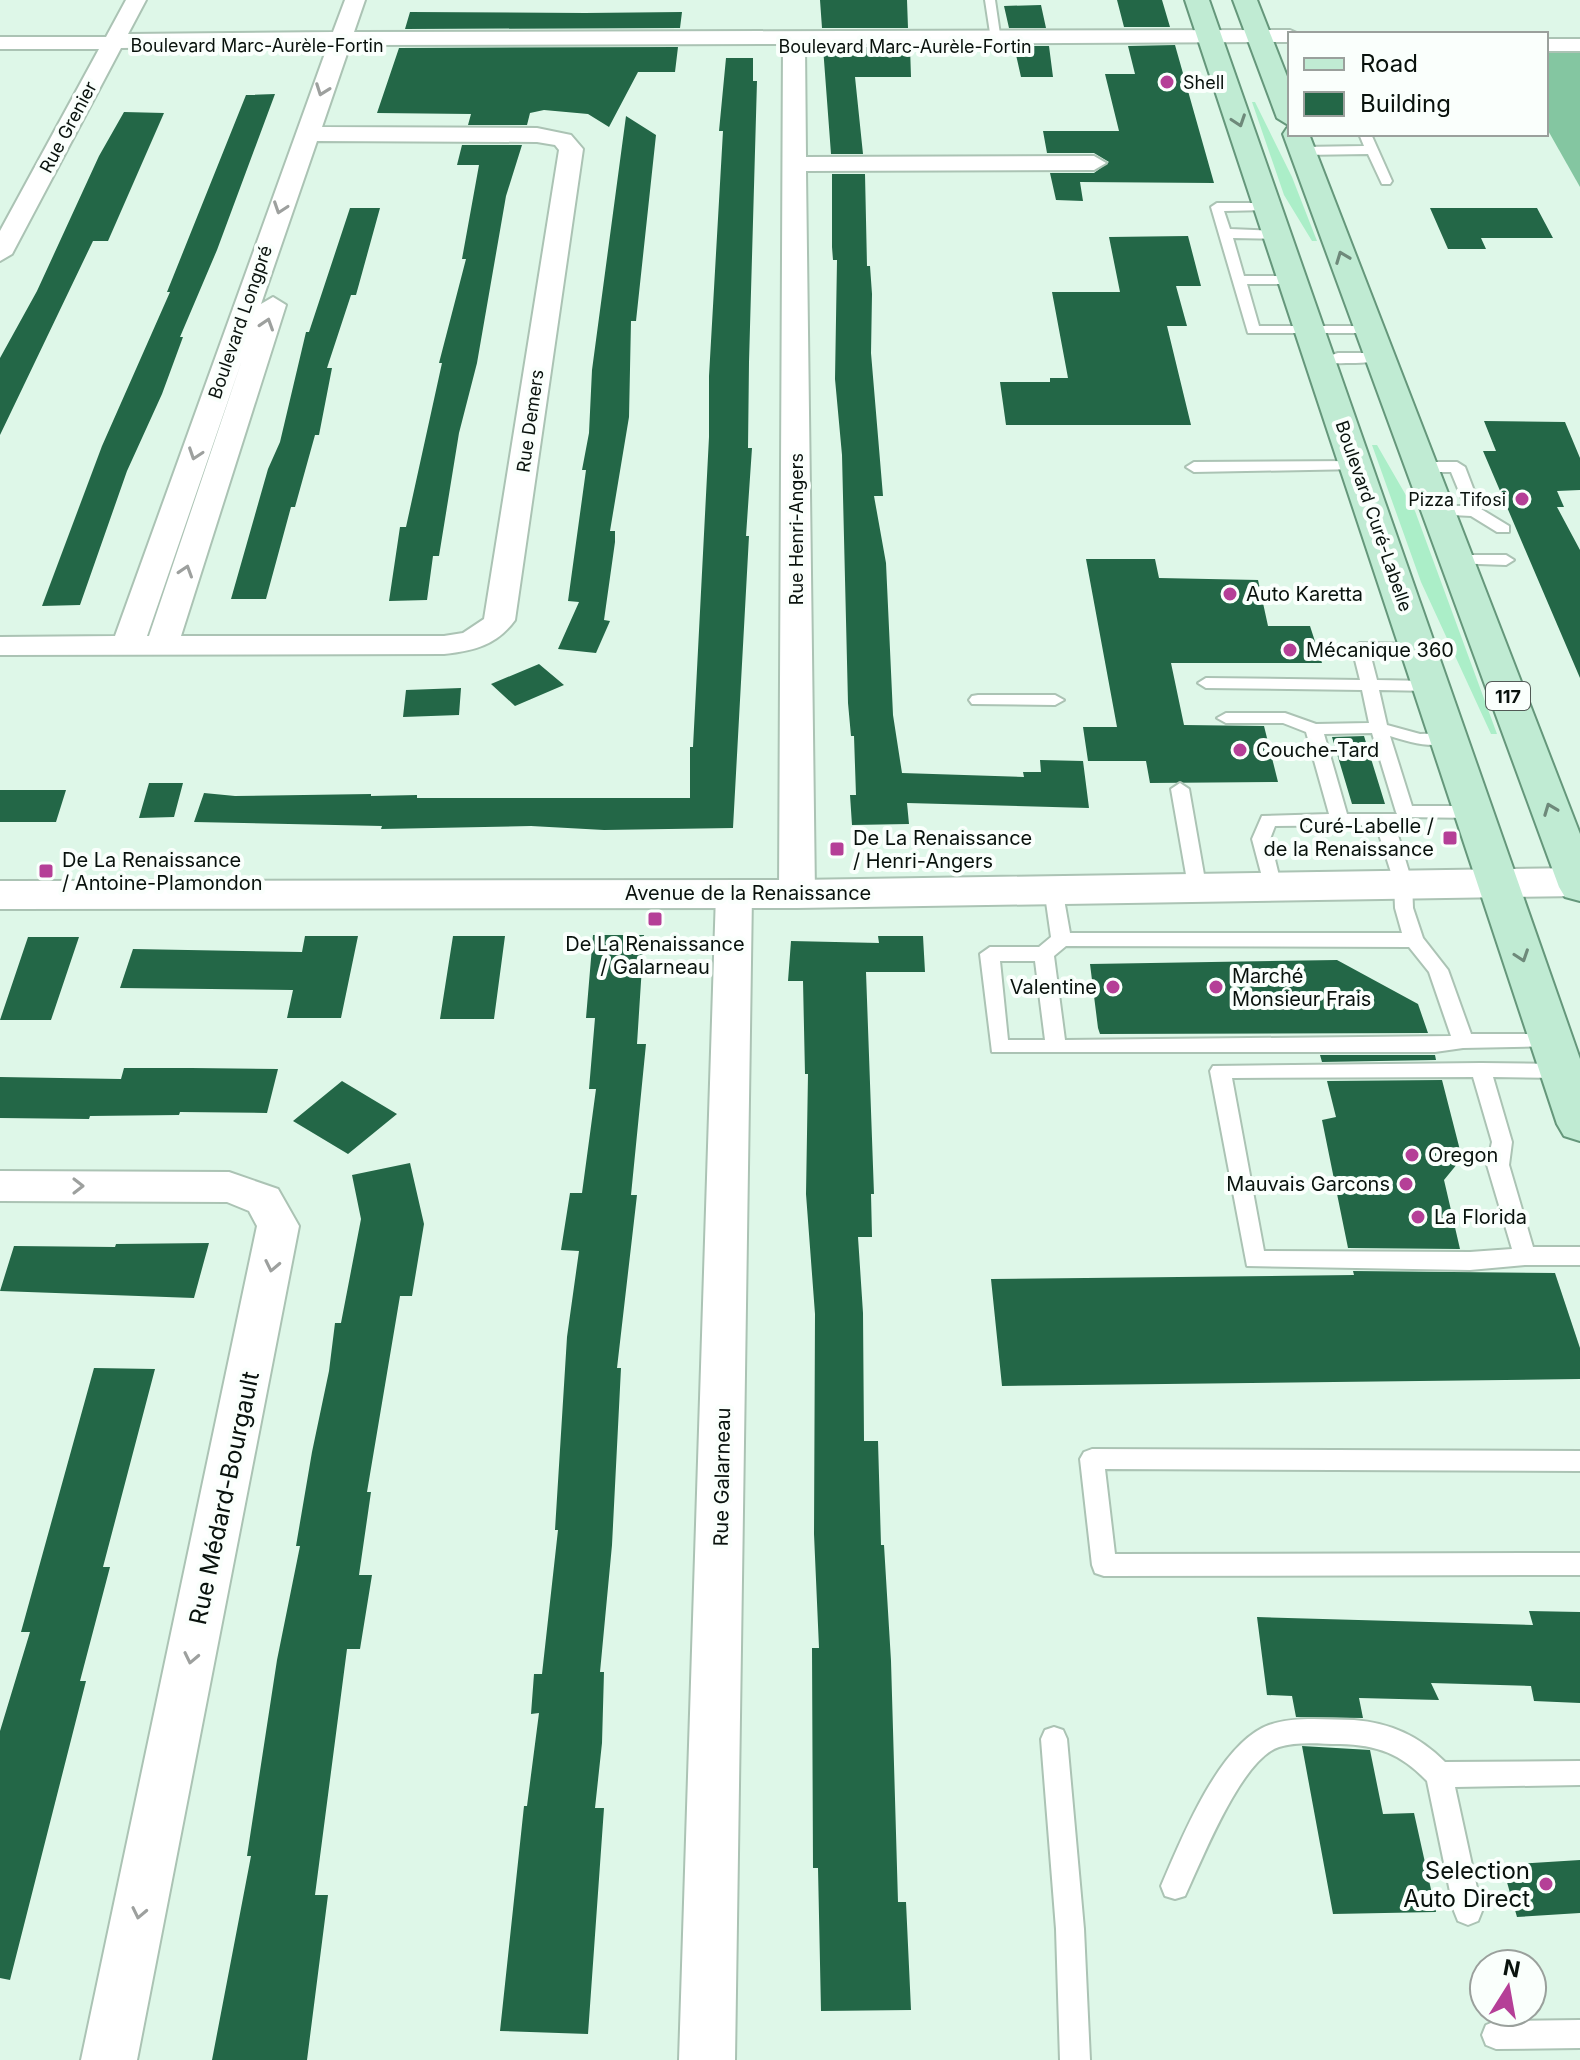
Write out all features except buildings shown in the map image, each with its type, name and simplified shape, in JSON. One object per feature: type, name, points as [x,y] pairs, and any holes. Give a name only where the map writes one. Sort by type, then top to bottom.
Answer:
[{"type":"main road","name":"Boulevard Curé-Labelle","points":[[1197,0],[1580,1124]]},
{"type":"main road","name":"117","points":[[1245,0],[1262,41],[1282,73],[1288,102]]},
{"type":"main road","name":"117","points":[[1297,136],[1421,467],[1456,511],[1457,560],[1579,884]]},
{"type":"street","name":"Rue Grenier","points":[[0,254],[136,0]]},
{"type":"street","name":"Boulevard Longpré","points":[[350,42],[355,0]]},
{"type":"street","name":"Boulevard Longpré","points":[[128,645],[350,42],[374,0]]},
{"type":"street","name":"Boulevard Marc-Aurèle-Fortin","points":[[0,43],[113,43],[135,46],[350,42],[1212,42],[1262,41],[1288,36]]},
{"type":"street","points":[[1548,37],[1580,37]]},
{"type":"street","name":"Rue Henri-Angers","points":[[794,41],[797,894]]},
{"type":"street","name":"Boulevard Marc-Aurèle-Fortin","points":[[1262,41],[1288,47]]},
{"type":"street","points":[[1548,45],[1580,45]]},
{"type":"street","name":"Boulevard Longpré","points":[[162,645],[317,134]]},
{"type":"street","name":"Rue Demers","points":[[162,645],[444,645],[483,636],[495,626],[501,614],[571,149],[563,140],[537,135],[317,134]]},
{"type":"street","points":[[795,164],[1094,163]]},
{"type":"street","points":[[0,646],[162,645]]},
{"type":"street","name":"Avenue de la Renaissance","points":[[0,895],[797,894],[1403,882],[1579,884]]},
{"type":"street","name":"Rue Galarneau","points":[[707,2060],[734,894]]},
{"type":"street","name":"Rue Médard-Bourgault","points":[[0,1186],[229,1187],[264,1200],[278,1226],[109,2060]]},
{"type":"lane","points":[[990,0],[997,41]]},
{"type":"lane","points":[[1326,136],[1372,150]]},
{"type":"lane","points":[[1366,136],[1386,181]]},
{"type":"lane","points":[[1268,206],[1217,207],[1253,330],[1315,345],[1338,357],[1375,343]]},
{"type":"lane","points":[[1224,231],[1278,235]]},
{"type":"lane","points":[[1239,280],[1293,280]]},
{"type":"lane","points":[[1315,345],[1375,343]]},
{"type":"lane","points":[[1194,467],[1356,466]]},
{"type":"lane","points":[[1456,511],[1503,529]]},
{"type":"lane","points":[[1457,560],[1506,560]]},
{"type":"lane","points":[[1405,812],[1379,728],[1360,648],[1418,648]]},
{"type":"lane","points":[[1206,683],[1430,686]]},
{"type":"lane","points":[[978,700],[1055,700]]},
{"type":"lane","points":[[1226,718],[1285,718],[1314,729],[1379,728],[1420,739],[1448,738]]},
{"type":"lane","points":[[1314,729],[1340,820]]},
{"type":"lane","points":[[1180,789],[1197,886]]},
{"type":"lane","points":[[1272,884],[1261,839],[1268,820],[1384,820],[1397,819],[1405,812],[1474,812]]},
{"type":"lane","points":[[1384,820],[1403,882],[1404,908],[1414,940],[1438,970],[1463,1041]]},
{"type":"lane","points":[[1053,888],[1061,939]]},
{"type":"lane","points":[[1414,940],[1061,939],[1044,954],[990,954],[999,1047],[1435,1045],[1463,1041],[1557,1056]]},
{"type":"lane","points":[[1044,954],[1056,1047]]},
{"type":"lane","points":[[1557,1056],[1481,1070],[1220,1071],[1255,1260],[1470,1261],[1525,1256],[1580,1256]]},
{"type":"lane","points":[[1481,1070],[1502,1142],[1498,1165],[1525,1256]]},
{"type":"lane","points":[[1580,1461],[1092,1459],[1104,1565],[1580,1564]]},
{"type":"lane","points":[[1175,1886],[1235,1770],[1255,1745],[1269,1738],[1309,1732],[1378,1734],[1407,1743],[1439,1775],[1468,1911]]},
{"type":"lane","points":[[1054,1739],[1070,1929],[1075,2060]]},
{"type":"lane","points":[[1439,1775],[1580,1773]]},
{"type":"lane","points":[[1496,2035],[1580,2034]]},
{"type":"green space","points":[[1548,53],[1580,53],[1580,187],[1548,131]]},
{"type":"green space","points":[[1252,102],[1255,102],[1292,177],[1317,241],[1312,241],[1284,195]]},
{"type":"green space","points":[[1372,445],[1377,445],[1415,511],[1497,734],[1491,734],[1421,582]]},
{"type":"place","name":"Shell","points":[[1167,82]]},
{"type":"place","name":"Pizza Tifosi","points":[[1522,499]]},
{"type":"place","name":"Auto Karetta","points":[[1230,594]]},
{"type":"place","name":"Mécanique 360","points":[[1290,650]]},
{"type":"place","name":"Couche-Tard","points":[[1240,750]]},
{"type":"place","name":"Curé-Labelle / de la Renaissance","points":[[1450,838]]},
{"type":"place","name":"De La Renaissance / Henri-Angers","points":[[837,849]]},
{"type":"place","name":"De La Renaissance / Antoine-Plamondon","points":[[46,871]]},
{"type":"place","name":"De La Renaissance / Galarneau","points":[[655,919]]},
{"type":"place","name":"Valentine","points":[[1113,987]]},
{"type":"place","name":"Marché Monsieur Frais","points":[[1216,987]]},
{"type":"place","name":"Oregon","points":[[1412,1155]]},
{"type":"place","name":"Mauvais Garcons","points":[[1406,1184]]},
{"type":"place","name":"La Florida","points":[[1418,1217]]},
{"type":"place","name":"Selection Auto Direct","points":[[1546,1884]]}]
